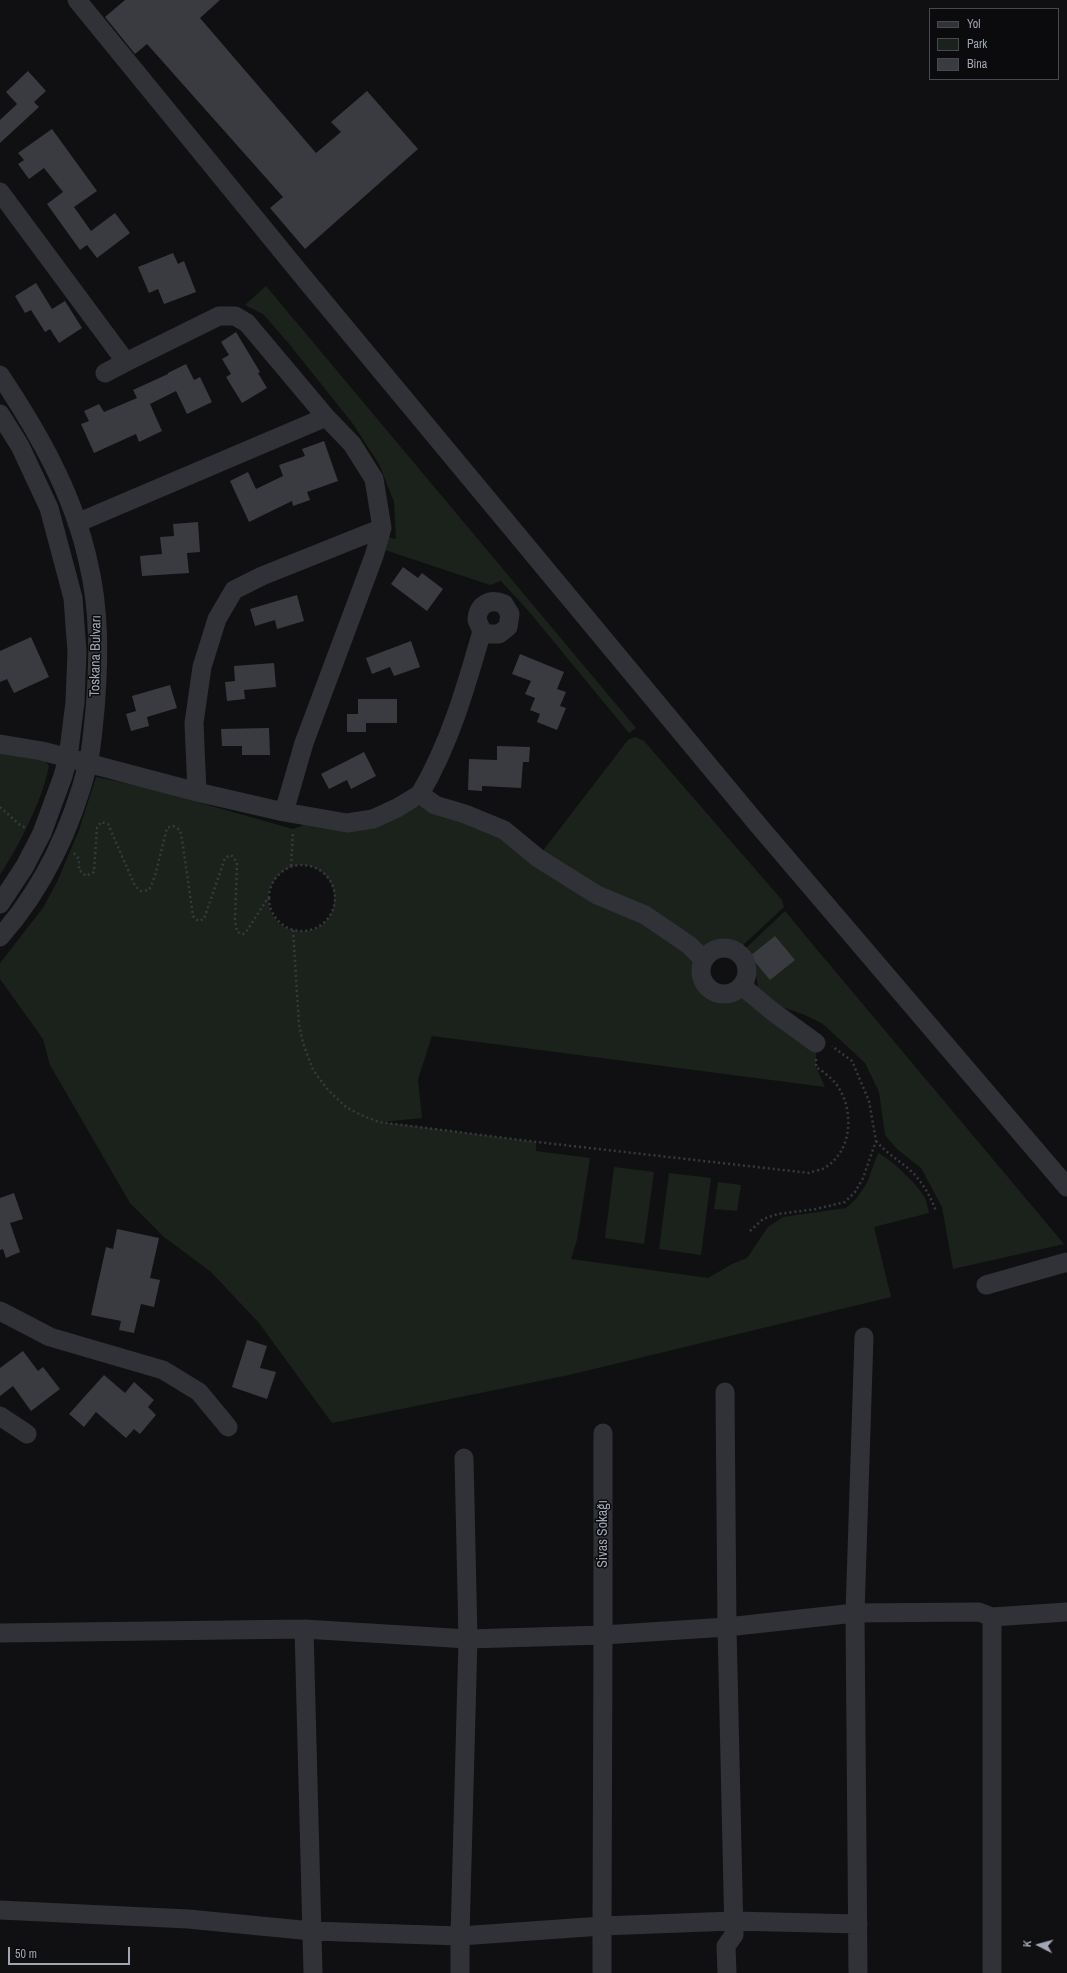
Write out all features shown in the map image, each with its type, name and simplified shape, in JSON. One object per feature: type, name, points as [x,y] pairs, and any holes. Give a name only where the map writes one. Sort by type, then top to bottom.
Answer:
[{"type":"street","points":[[76,0],[299,272],[754,820],[1067,1187]]},
{"type":"street","points":[[0,192],[126,362]]},
{"type":"street","points":[[105,373],[219,316],[235,316],[247,323],[326,417],[352,444],[374,479],[382,528],[374,556],[304,743],[284,812]]},
{"type":"street","name":"Toskana Bulvarı","points":[[0,375],[23,409],[57,470],[77,523],[88,561],[96,605],[98,666],[88,763],[77,799],[60,842],[44,874],[25,906],[0,937]]},
{"type":"street","name":"Toskana Bulvarı","points":[[0,414],[20,446],[49,508],[73,598],[77,652],[76,694],[68,758],[56,798],[42,833],[25,866],[0,904]]},
{"type":"street","points":[[77,523],[326,417]]},
{"type":"street","points":[[197,792],[194,723],[202,667],[217,619],[234,590],[262,576],[382,528]]},
{"type":"street","points":[[0,744],[42,751],[197,792],[284,812],[347,823],[373,819],[397,808],[420,794],[436,767],[462,700],[482,631]]},
{"type":"street","points":[[420,794],[435,805],[465,814],[504,830],[538,858],[596,895],[645,915],[689,945],[704,960]]},
{"type":"street","points":[[723,948],[731,948],[738,952],[747,964],[746,979],[742,986],[730,994],[716,993],[709,989],[702,976],[704,960],[708,954],[723,948]]},
{"type":"street","points":[[742,986],[816,1044]]},
{"type":"street","points":[[986,1285],[1067,1262]]},
{"type":"street","points":[[0,1311],[50,1337],[162,1370],[200,1392],[228,1427]]},
{"type":"street","points":[[858,1973],[855,1613],[864,1338]]},
{"type":"street","points":[[725,1392],[727,1626],[734,1935],[726,1946],[727,1973]]},
{"type":"street","points":[[0,1416],[27,1434]]},
{"type":"street","name":"Sivas Sokağı","points":[[602,1973],[603,1433]]},
{"type":"street","points":[[460,1973],[468,1639],[464,1458]]},
{"type":"street","points":[[0,1633],[304,1629],[468,1639],[603,1635],[727,1626],[855,1613],[980,1612],[992,1617],[1067,1612]]},
{"type":"street","points":[[992,1617],[992,1973]]},
{"type":"street","points":[[304,1629],[313,1973]]},
{"type":"street","points":[[0,1910],[188,1919],[312,1930],[460,1936],[602,1926],[733,1922],[858,1924]]},
{"type":"path","points":[[0,807],[20,825],[42,833]]},
{"type":"path","points":[[284,812],[293,829],[291,866]]},
{"type":"path","points":[[60,842],[66,844],[74,852],[79,859],[79,870],[86,876],[94,872],[97,828],[101,822],[108,824],[135,886],[141,891],[149,890],[155,876],[167,828],[173,826],[180,830],[193,916],[198,921],[204,919],[225,858],[231,855],[237,862],[234,921],[237,932],[243,934],[246,932],[268,898],[273,880],[281,872],[291,866],[305,864],[322,871],[330,880],[335,899],[333,910],[327,920],[320,926],[302,931],[293,930],[281,924],[272,912],[268,898]]},
{"type":"path","points":[[293,930],[299,1024],[303,1043],[313,1070],[328,1090],[346,1107],[379,1122],[536,1142],[809,1173],[826,1168],[838,1157],[846,1138],[850,1119],[840,1089],[830,1078],[816,1067],[816,1044],[830,1045],[852,1061],[869,1101],[876,1141],[863,1178],[855,1192],[845,1202],[816,1209],[778,1214],[763,1219],[750,1231]]},
{"type":"path","points":[[876,1141],[885,1151],[915,1176],[929,1193],[936,1211]]},
{"type":"green space","points":[[266,286],[636,728],[629,733],[531,614],[501,581],[490,585],[385,550],[387,537],[396,539],[394,502],[379,464],[353,424],[290,345],[263,314],[245,305]]},
{"type":"green space","points":[[635,737],[644,741],[782,900],[784,907],[740,948],[720,943],[700,949],[703,976],[710,990],[717,994],[725,994],[737,990],[816,1043],[816,1067],[825,1087],[432,1036],[418,1079],[422,1118],[382,1122],[536,1142],[536,1151],[590,1158],[577,1240],[571,1259],[708,1278],[732,1264],[747,1258],[768,1227],[783,1217],[846,1208],[856,1199],[867,1183],[878,1153],[896,1166],[917,1187],[925,1198],[929,1213],[874,1227],[891,1297],[569,1375],[332,1423],[259,1323],[211,1272],[164,1237],[130,1203],[50,1065],[43,1039],[0,979],[0,963],[43,908],[57,882],[79,830],[96,777],[144,787],[293,829],[319,819],[397,808],[435,805],[538,857],[628,740]],"holes":[[[298,865],[313,868],[325,875],[332,885],[334,897],[333,909],[327,920],[317,928],[303,931],[289,929],[279,922],[272,913],[269,902],[270,890],[275,879],[284,870]]]},
{"type":"green space","points":[[0,753],[45,760],[49,766],[36,808],[15,850],[0,875]]},
{"type":"green space","points":[[785,911],[1064,1244],[953,1269],[942,1207],[921,1168],[897,1149],[885,1135],[879,1092],[865,1063],[823,1024],[805,1015],[780,1006],[758,988],[754,961],[745,949]]},
{"type":"green space","points":[[614,1167],[654,1172],[644,1244],[605,1238]]},
{"type":"green space","points":[[669,1173],[711,1178],[701,1255],[659,1249]]},
{"type":"green space","points":[[718,1182],[741,1185],[737,1211],[714,1209]]},
{"type":"building","points":[[125,0],[220,0],[200,18],[316,153],[341,132],[331,122],[367,91],[418,149],[305,249],[270,208],[283,197],[147,44],[135,54],[105,17]]},
{"type":"building","points":[[28,71],[46,91],[34,102],[39,107],[0,143],[0,120],[17,104],[6,92]]},
{"type":"building","points":[[52,129],[97,191],[74,207],[91,231],[115,213],[130,233],[97,258],[87,245],[80,250],[47,204],[63,192],[44,168],[29,179],[18,164],[24,160],[18,153]]},
{"type":"building","points":[[173,253],[178,264],[184,261],[196,292],[164,304],[158,289],[149,293],[138,267]]},
{"type":"building","points":[[36,283],[52,309],[65,301],[82,328],[59,343],[50,329],[45,332],[31,310],[25,313],[15,296]]},
{"type":"building","points":[[236,332],[260,372],[258,373],[267,388],[242,403],[226,377],[231,374],[222,359],[229,355],[221,342]]},
{"type":"building","points":[[186,364],[194,380],[200,377],[212,402],[187,414],[176,391],[150,404],[162,431],[139,442],[136,434],[94,453],[81,424],[89,421],[84,411],[99,404],[104,412],[137,398],[133,390]]},
{"type":"building","points":[[324,441],[338,481],[307,492],[310,500],[293,506],[292,501],[249,522],[230,481],[248,472],[256,489],[283,476],[279,465],[305,456],[302,449]]},
{"type":"building","points":[[198,522],[200,552],[187,553],[189,573],[142,576],[140,556],[162,554],[160,537],[174,536],[173,524]]},
{"type":"building","points":[[403,567],[418,578],[422,573],[443,589],[427,611],[391,584]]},
{"type":"building","points":[[297,595],[304,621],[277,629],[275,620],[255,626],[250,609]]},
{"type":"building","points":[[31,637],[49,677],[14,693],[7,679],[0,682],[0,651]]},
{"type":"building","points":[[411,641],[420,667],[394,676],[390,667],[372,674],[366,658]]},
{"type":"building","points":[[520,654],[564,672],[557,689],[566,692],[560,706],[566,708],[557,730],[537,722],[540,714],[530,710],[535,698],[525,694],[531,681],[512,674]]},
{"type":"building","points":[[274,663],[276,687],[244,690],[245,699],[227,701],[225,682],[235,681],[234,666]]},
{"type":"building","points":[[170,685],[177,708],[147,717],[149,726],[131,731],[126,714],[136,711],[132,696]]},
{"type":"building","points":[[358,699],[397,699],[397,723],[366,723],[366,732],[347,732],[347,714],[358,714]]},
{"type":"building","points":[[269,728],[270,755],[242,755],[242,746],[222,746],[221,729]]},
{"type":"building","points":[[497,746],[530,747],[529,762],[523,762],[521,788],[482,786],[482,791],[468,790],[469,759],[497,760]]},
{"type":"building","points":[[364,752],[376,776],[351,789],[347,780],[329,789],[321,774]]},
{"type":"building","points":[[775,936],[795,960],[770,980],[750,956]]},
{"type":"building","points":[[14,1193],[23,1219],[10,1223],[20,1252],[6,1258],[3,1249],[0,1250],[0,1198]]},
{"type":"building","points":[[117,1229],[159,1238],[150,1278],[160,1280],[154,1307],[141,1304],[134,1333],[119,1330],[121,1321],[91,1315],[106,1247],[113,1249]]},
{"type":"building","points":[[247,1340],[267,1346],[260,1368],[276,1372],[267,1399],[232,1387]]},
{"type":"building","points":[[23,1351],[38,1371],[43,1367],[60,1389],[31,1411],[13,1386],[0,1396],[0,1368]]},
{"type":"building","points":[[104,1375],[125,1393],[134,1382],[154,1400],[148,1407],[156,1415],[140,1434],[134,1429],[126,1438],[96,1412],[84,1427],[69,1414]]}]
